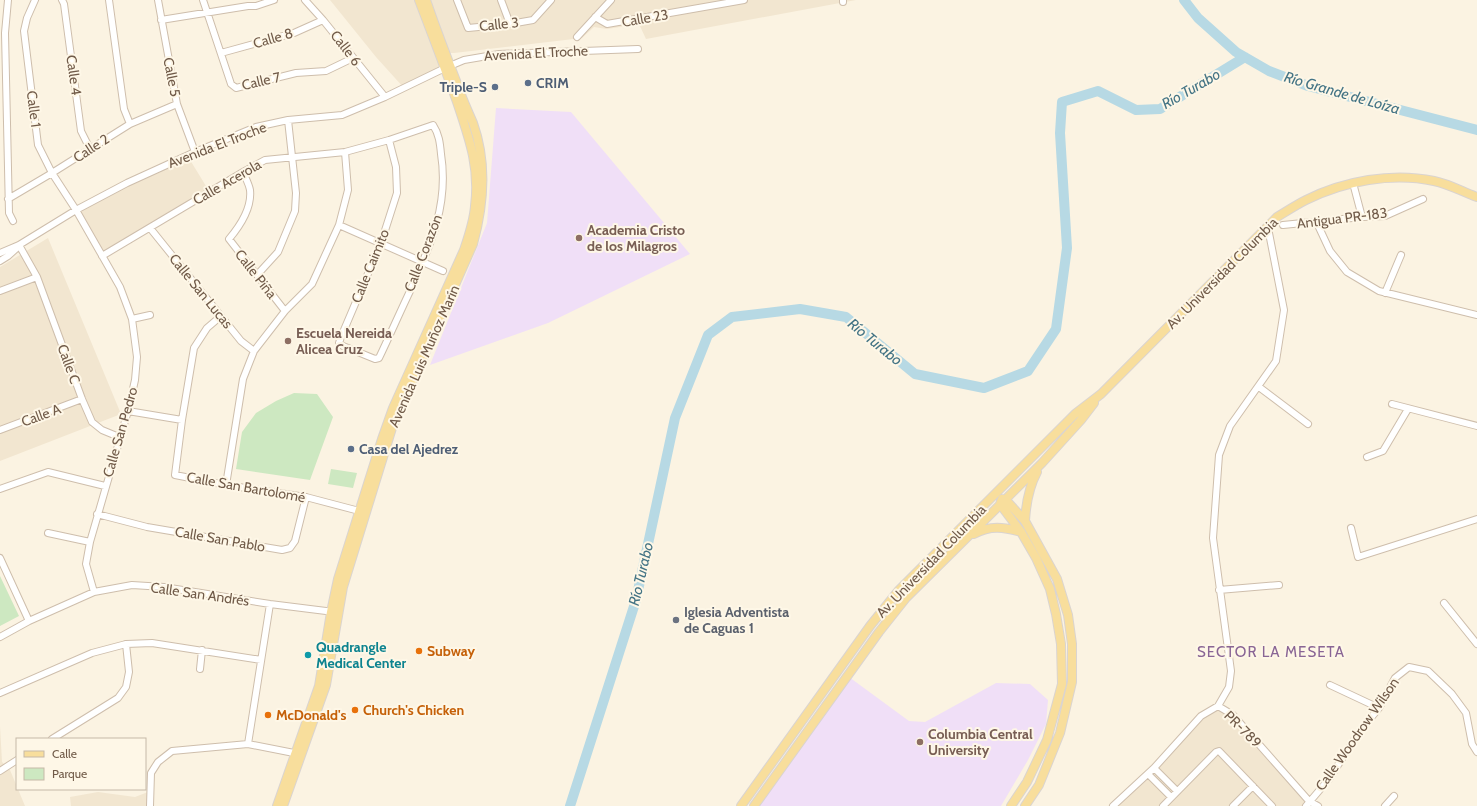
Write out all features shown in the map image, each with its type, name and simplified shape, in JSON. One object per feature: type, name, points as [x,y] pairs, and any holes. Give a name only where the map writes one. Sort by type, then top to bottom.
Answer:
[{"type":"main road","name":"Avenida Luis Muñoz Marín","points":[[419,0],[448,67]]},
{"type":"main road","name":"Avenida Luis Muñoz Marín","points":[[283,806],[319,686],[335,613],[338,580],[362,511],[391,414],[402,395],[430,333],[453,275],[472,235],[476,206],[476,187],[475,165],[471,144],[426,0]]},
{"type":"main road","name":"Av. Universidad Columbia","points":[[754,806],[883,626],[906,598],[1002,501],[1042,463],[1081,420],[1101,394],[1277,217],[1306,200],[1327,191],[1353,183],[1392,177],[1434,181],[1477,197]]},
{"type":"main road","name":"Av. Universidad Columbia","points":[[741,806],[870,626],[899,590],[1075,414],[1101,394]]},
{"type":"main road","points":[[930,559],[950,546],[985,511],[1002,501],[1010,488],[1047,448],[1049,440]]},
{"type":"main road","points":[[1025,521],[1026,500],[1032,481],[1042,463]]},
{"type":"main road","points":[[1002,501],[1025,521],[1057,579],[1068,615],[1072,644],[1072,682],[1060,733],[1039,785],[1026,806]]},
{"type":"main road","points":[[1002,501],[1036,558],[1047,583],[1056,614],[1061,644],[1062,684],[1047,740],[1027,782],[1012,806]]},
{"type":"main road","points":[[966,538],[980,530],[996,527],[1021,532]]},
{"type":"main road","name":"Avenida Luis Muñoz Marín","points":[[277,806],[298,754]]},
{"type":"main road","points":[[776,757],[784,763]]},
{"type":"street","points":[[8,0],[5,33],[3,107],[9,213],[13,221]]},
{"type":"street","name":"Calle 1","points":[[34,0],[24,31],[38,145],[52,173],[76,210]]},
{"type":"street","name":"Calle 4","points":[[62,0],[64,4],[81,131],[90,150]]},
{"type":"street","points":[[110,0],[124,109],[130,124]]},
{"type":"street","name":"Calle 5","points":[[158,0],[177,104],[195,152]]},
{"type":"street","name":"Calle 7","points":[[203,0],[231,84],[236,88],[296,73],[326,71],[353,58]]},
{"type":"street","points":[[161,20],[208,13],[247,3],[256,6],[274,0]]},
{"type":"street","name":"Calle 6","points":[[305,0],[385,97]]},
{"type":"street","name":"Calle 3","points":[[457,0],[468,28],[510,24],[532,20],[550,1]]},
{"type":"street","points":[[502,0],[510,24]]},
{"type":"street","points":[[577,37],[611,0]]},
{"type":"street","name":"Calle 23","points":[[595,18],[607,24],[744,0]]},
{"type":"street","name":"Calle 8","points":[[221,53],[294,33],[323,20]]},
{"type":"street","name":"Avenida El Troche","points":[[0,253],[19,245],[76,210],[127,183],[195,152],[256,127],[288,120],[342,115],[385,97],[448,67],[476,57],[499,54],[638,49]]},
{"type":"street","name":"Calle 2","points":[[8,199],[90,150],[130,124],[177,104]]},
{"type":"street","points":[[257,275],[278,252],[295,212],[296,193],[288,120]]},
{"type":"street","name":"Calle Acerola","points":[[102,256],[265,160],[344,152],[389,140],[433,125]]},
{"type":"street","name":"Calle Corazón","points":[[381,354],[423,262],[437,225],[442,198],[444,170],[438,132],[433,125]]},
{"type":"street","name":"Calle Caimito","points":[[381,354],[379,358],[374,359],[339,343],[340,337],[381,243],[397,193],[396,167],[389,140]]},
{"type":"street","points":[[226,485],[243,379],[254,351],[285,311],[312,284],[340,225],[348,190],[344,152]]},
{"type":"street","name":"Calle Piña","points":[[243,172],[250,188],[250,202],[239,226],[229,239],[285,311]]},
{"type":"street","points":[[1353,183],[1362,217]]},
{"type":"street","name":"Antigua PR-183","points":[[1283,225],[1385,216],[1423,199]]},
{"type":"street","name":"Calle San Pedro","points":[[76,210],[120,287],[132,319],[137,357],[135,380],[128,411],[119,437],[90,542],[86,564],[94,592]]},
{"type":"street","points":[[1316,221],[1330,251],[1347,272],[1385,293],[1477,315]]},
{"type":"street","points":[[340,225],[444,271]]},
{"type":"street","name":"Calle San Lucas","points":[[150,228],[241,341],[254,351]]},
{"type":"street","points":[[1218,706],[1229,687],[1231,671],[1213,538],[1219,456],[1230,426],[1276,361],[1284,310],[1269,233],[1266,228]]},
{"type":"street","name":"Avenida El Troche","points":[[0,261],[8,256],[19,245]]},
{"type":"street","name":"Calle C","points":[[19,245],[37,277],[92,422],[102,430],[119,437]]},
{"type":"street","points":[[1385,293],[1401,255]]},
{"type":"street","points":[[0,291],[37,277]]},
{"type":"street","points":[[132,319],[150,315]]},
{"type":"street","name":"Calle San Bartolomé","points":[[221,316],[207,328],[194,348],[182,420],[175,475],[226,485],[306,497],[362,511]]},
{"type":"street","points":[[1259,386],[1308,424]]},
{"type":"street","name":"Calle A","points":[[0,430],[82,399]]},
{"type":"street","points":[[1392,404],[1477,426]]},
{"type":"street","points":[[1367,457],[1383,451],[1408,409]]},
{"type":"street","points":[[128,411],[182,420]]},
{"type":"street","points":[[0,489],[48,472],[105,486]]},
{"type":"street","name":"Calle San Pablo","points":[[97,514],[147,527],[282,550],[290,548],[295,541],[306,497]]},
{"type":"street","points":[[1351,528],[1358,557],[1477,519]]},
{"type":"street","points":[[48,533],[90,542]]},
{"type":"street","points":[[0,558],[29,622]]},
{"type":"street","name":"Calle San Andrés","points":[[0,637],[94,592],[132,585],[164,586],[270,604],[335,613]]},
{"type":"street","points":[[1219,590],[1279,585]]},
{"type":"street","points":[[1444,603],[1477,644]]},
{"type":"street","points":[[248,744],[270,604]]},
{"type":"street","points":[[0,693],[92,653],[126,644],[152,643],[261,660]]},
{"type":"street","points":[[54,738],[118,698],[126,686],[129,672],[126,644]]},
{"type":"street","points":[[200,669],[202,650]]},
{"type":"street","name":"Calle Woodrow Wilson","points":[[1308,803],[1329,779],[1360,731],[1379,708],[1395,678],[1409,667],[1428,671],[1452,694],[1466,713],[1472,744],[1477,752]]},
{"type":"street","points":[[1330,685],[1379,708]]},
{"type":"street","name":"PR-789","points":[[1113,806],[1154,768],[1201,716],[1218,706],[1233,715],[1308,803],[1318,806]]},
{"type":"street","points":[[150,806],[151,773],[158,762],[172,751],[248,744],[298,754]]},
{"type":"street","points":[[1163,806],[1216,752],[1219,751],[1272,806]]},
{"type":"street","points":[[0,771],[16,761]]},
{"type":"street","points":[[1154,768],[1177,791]]},
{"type":"street","points":[[1148,774],[1171,798]]},
{"type":"street","points":[[1233,806],[1253,786]]},
{"type":"street","points":[[1385,806],[1394,796]]},
{"type":"shaded area","points":[[330,0],[856,0],[646,39],[639,24],[607,29],[594,27],[582,38],[443,53],[447,66],[404,88],[376,57]]},
{"type":"shaded area","name":"Academia Cristo de los Milagros","points":[[496,108],[571,112],[690,254],[548,323],[430,365],[487,223]]},
{"type":"shaded area","points":[[187,155],[209,191],[104,257],[78,210]]},
{"type":"shaded area","points":[[48,238],[121,414],[0,461],[0,267]]},
{"type":"shaded area","name":"Columbia Central University","points":[[849,677],[909,721],[925,722],[996,683],[1030,684],[1048,700],[1046,724],[1028,760],[1001,806],[756,806]]},
{"type":"shaded area","points":[[1218,705],[1232,715],[1316,806],[1116,806],[1206,711]]},
{"type":"shaded area","points":[[0,726],[2,762],[10,770],[16,784],[16,790],[18,790],[25,806],[0,806]]},
{"type":"shaded area","points":[[98,792],[135,797],[148,792],[149,806],[71,806],[70,797]]},
{"type":"green space","points":[[294,393],[317,394],[333,417],[310,480],[236,469],[242,432],[256,413],[276,401]]},
{"type":"green space","points":[[331,469],[357,473],[353,488],[328,484]]},
{"type":"green space","points":[[0,576],[19,616],[0,626]]},
{"type":"waterway","name":"Río Grande de Loíza","points":[[1184,0],[1198,18],[1236,52],[1269,71],[1308,86],[1477,130]]},
{"type":"waterway","name":"Río Turabo","points":[[570,806],[636,600],[675,418],[708,335],[732,317],[800,309],[846,317],[915,374],[984,388],[1028,371],[1056,329],[1067,248],[1060,133],[1062,102],[1098,91],[1136,110],[1160,109],[1245,57]]},
{"type":"place","name":"CRIM","points":[[528,83]]},
{"type":"place","name":"Triple-S","points":[[495,87]]},
{"type":"place","name":"Academia Cristo de los Milagros","points":[[579,238]]},
{"type":"place","name":"Escuela Nereida Alicea Cruz","points":[[288,341]]},
{"type":"place","name":"Casa del Ajedrez","points":[[351,449]]},
{"type":"place","name":"Iglesia Adventista de Caguas 1","points":[[676,620]]},
{"type":"place","name":"Subway","points":[[419,651]]},
{"type":"place","name":"Quadrangle Medical Center","points":[[308,655]]},
{"type":"place","name":"Church's Chicken","points":[[355,710]]},
{"type":"place","name":"McDonald's","points":[[268,715]]},
{"type":"place","name":"Columbia Central University","points":[[920,742]]},
{"type":"district","name":"SECTOR LA MESETA","points":[[1271,652]]}]
